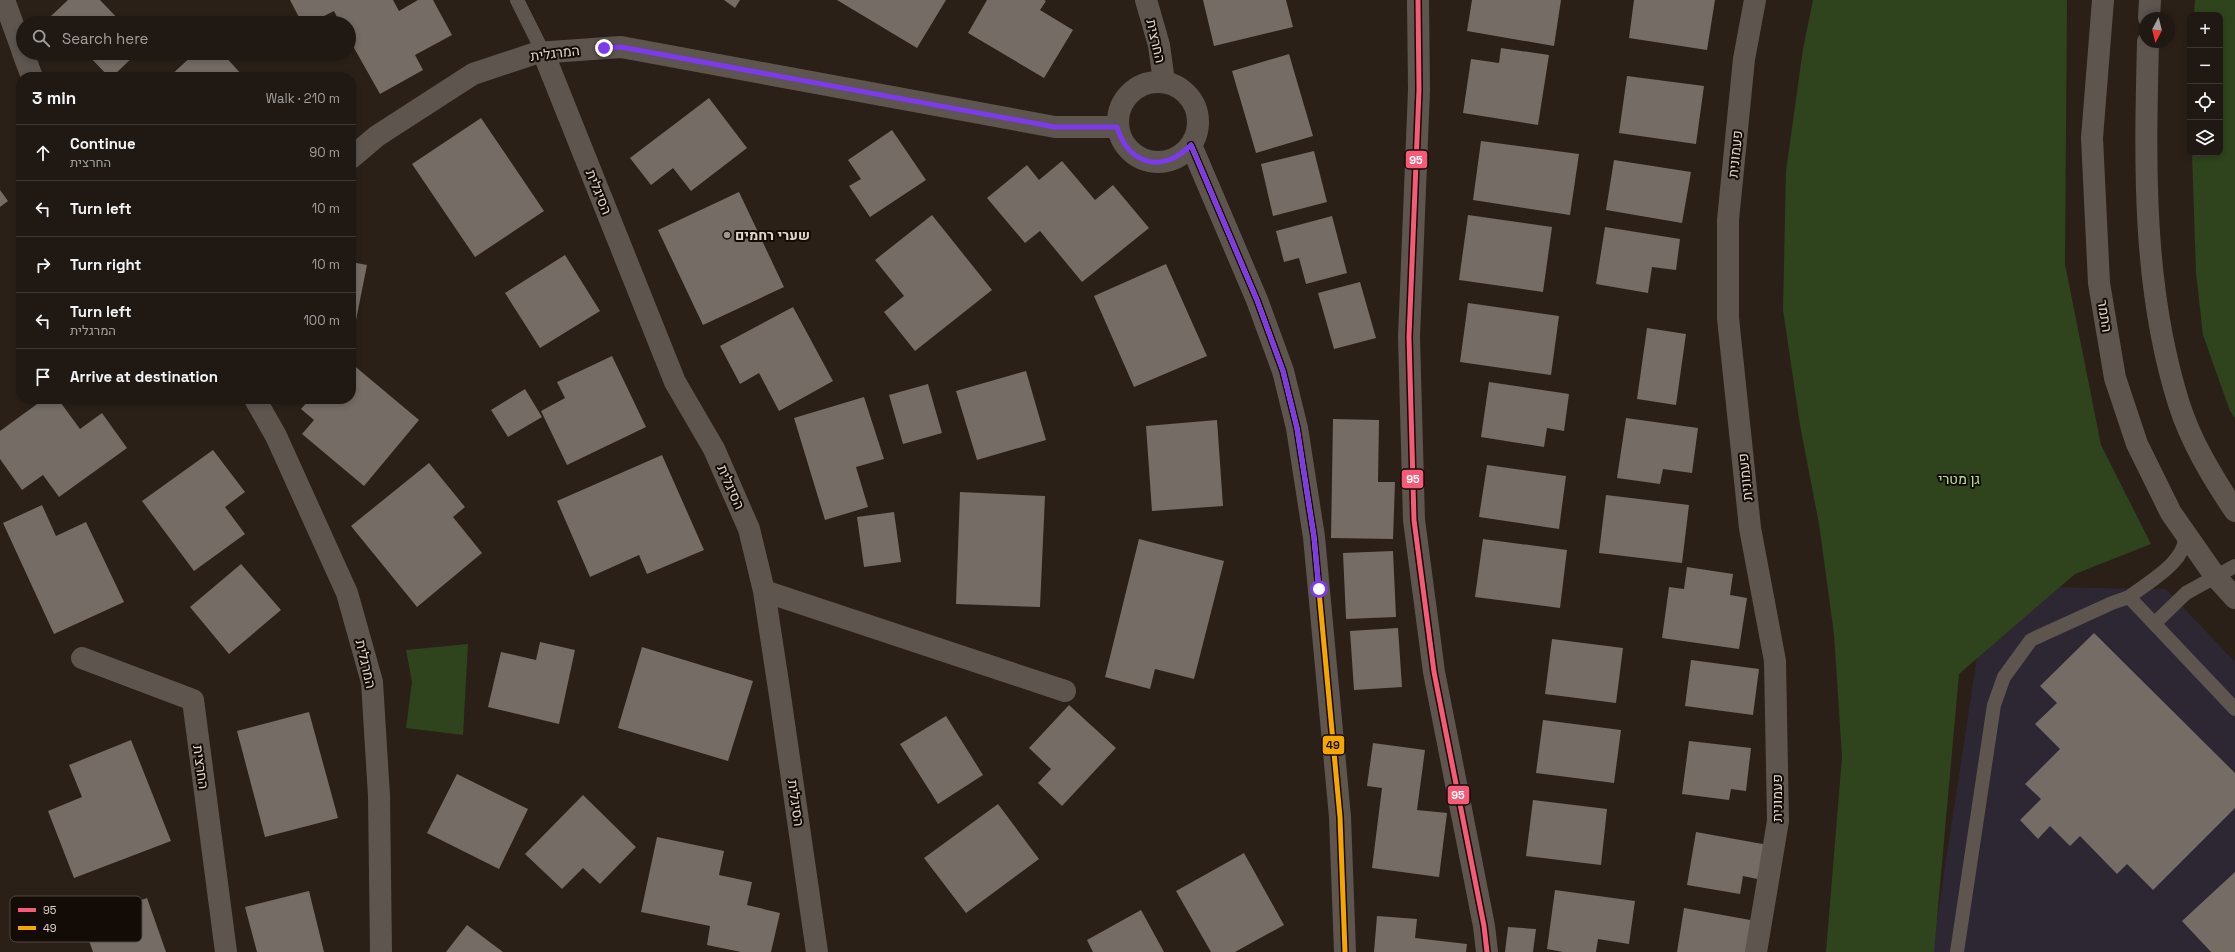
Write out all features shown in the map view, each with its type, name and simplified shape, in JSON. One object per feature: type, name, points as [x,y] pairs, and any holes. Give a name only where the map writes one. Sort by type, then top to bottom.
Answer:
[{"type":"street","points":[[4,0],[16,33]]},
{"type":"street","name":"החרצית","points":[[1146,0],[1159,45],[1164,82]]},
{"type":"street","points":[[1418,0],[1419,90],[1409,336],[1414,520],[1434,672],[1484,926],[1487,952]]},
{"type":"street","name":"פעמונית","points":[[1755,0],[1744,59],[1728,220],[1728,318],[1750,528],[1775,661],[1778,821],[1756,952]]},
{"type":"street","name":"התמר","points":[[2103,0],[2092,138],[2099,283],[2115,378],[2137,444],[2171,513],[2215,576],[2235,598]]},
{"type":"street","points":[[2149,12],[2150,0]]},
{"type":"street","name":"המרגלית","points":[[356,154],[377,136],[473,74],[543,52],[621,47],[1055,127],[1117,127]]},
{"type":"street","points":[[2148,48],[2145,160],[2152,261],[2164,347],[2180,406],[2210,474],[2235,511]]},
{"type":"street","name":"הסיגלית","points":[[543,52],[675,382],[714,449],[750,529],[764,591],[817,952]]},
{"type":"street","points":[[26,60],[30,72]]},
{"type":"street","points":[[1150,82],[1164,82],[1186,93],[1195,105],[1198,125],[1191,145],[1181,156],[1168,161],[1154,162],[1140,159],[1129,151],[1121,140],[1117,127],[1121,106],[1124,100],[1134,90],[1150,82]]},
{"type":"street","points":[[1191,145],[1260,307],[1283,371],[1297,428],[1314,537],[1338,794],[1345,952]]},
{"type":"street","name":"המרגלית","points":[[258,404],[276,436],[347,593],[372,682],[378,796],[381,952]]},
{"type":"street","points":[[764,591],[1065,691]]},
{"type":"street","name":"החרצית","points":[[82,658],[192,700],[226,952]]},
{"type":"lane","points":[[517,0],[543,52]]},
{"type":"lane","points":[[1957,952],[1994,705],[2004,677],[2031,640],[2112,603],[2129,597],[2179,557],[2185,544],[2184,533]]},
{"type":"lane","points":[[2155,623],[2186,593],[2235,566]]},
{"type":"lane","points":[[2129,597],[2235,709]]},
{"type":"shaded area","points":[[2038,587],[2166,589],[2235,662],[2235,952],[1932,952],[1980,638]]},
{"type":"green space","name":"גן מטרי","points":[[1813,0],[2067,0],[2065,264],[2101,445],[2151,544],[2075,574],[1959,674],[1934,952],[1826,952],[1842,757],[1834,634],[1819,524],[1800,425],[1783,310],[1786,171],[1803,49]]},
{"type":"green space","points":[[2195,0],[2235,0],[2235,418],[2230,411],[2203,335],[2196,273],[2192,156],[2223,156],[2223,12],[2194,12]]},
{"type":"green space","points":[[468,644],[463,735],[406,728],[412,682],[406,650]]},
{"type":"building","points":[[68,0],[100,0],[115,16],[51,16]]},
{"type":"building","points":[[290,0],[393,0],[399,11],[418,0],[433,0],[452,35],[415,55],[423,70],[380,94],[356,51],[356,16],[336,16],[334,11],[324,16],[298,16]]},
{"type":"building","points":[[724,0],[740,0],[735,8]]},
{"type":"building","points":[[837,0],[946,0],[917,48]]},
{"type":"building","points":[[987,0],[1044,0],[1046,1],[1040,10],[1073,30],[1044,78],[968,33]]},
{"type":"building","points":[[1203,0],[1286,0],[1293,27],[1214,46]]},
{"type":"building","points":[[1472,0],[1561,0],[1554,46],[1467,31]]},
{"type":"building","points":[[1634,0],[1715,0],[1707,50],[1629,38]]},
{"type":"building","points":[[1501,48],[1549,55],[1538,125],[1463,113],[1471,59],[1499,63]]},
{"type":"building","points":[[1289,54],[1313,136],[1256,153],[1232,71]]},
{"type":"building","points":[[93,60],[130,60],[117,72],[104,72]]},
{"type":"building","points":[[187,60],[228,60],[239,72],[174,72]]},
{"type":"building","points":[[1627,76],[1704,86],[1696,144],[1619,133]]},
{"type":"building","points":[[709,98],[747,148],[691,191],[673,168],[651,185],[630,158]]},
{"type":"building","points":[[481,118],[544,211],[475,257],[412,164]]},
{"type":"building","points":[[892,130],[926,180],[870,217],[849,186],[861,179],[848,160]]},
{"type":"building","points":[[1481,141],[1579,154],[1570,215],[1473,200]]},
{"type":"building","points":[[1314,151],[1327,202],[1273,216],[1261,164]]},
{"type":"building","points":[[1614,160],[1691,172],[1682,223],[1606,210]]},
{"type":"building","points":[[1062,161],[1095,200],[1113,185],[1149,228],[1082,282],[1040,231],[1025,243],[987,198],[1027,165],[1039,180]]},
{"type":"building","points":[[0,190],[8,201],[0,207]]},
{"type":"building","points":[[739,192],[784,287],[703,325],[658,230]]},
{"type":"building","points":[[932,215],[992,290],[915,351],[884,312],[904,296],[875,260]]},
{"type":"building","points":[[1468,215],[1552,227],[1543,292],[1459,280]]},
{"type":"building","points":[[1332,216],[1347,273],[1306,284],[1299,258],[1284,262],[1276,231]]},
{"type":"building","points":[[1605,227],[1680,239],[1676,270],[1652,267],[1648,293],[1596,284]]},
{"type":"building","points":[[565,255],[600,311],[540,348],[505,293]]},
{"type":"building","points":[[356,263],[367,265],[356,320]]},
{"type":"building","points":[[1166,264],[1207,356],[1134,387],[1094,296]]},
{"type":"building","points":[[1360,282],[1376,338],[1334,349],[1318,293]]},
{"type":"building","points":[[1468,303],[1559,316],[1551,375],[1460,362]]},
{"type":"building","points":[[793,307],[833,381],[779,411],[759,373],[740,384],[720,346]]},
{"type":"building","points":[[1647,328],[1686,334],[1676,405],[1637,399]]},
{"type":"building","points":[[612,356],[646,427],[567,465],[541,411],[565,398],[557,382]]},
{"type":"building","points":[[356,367],[419,420],[364,486],[302,434],[314,420],[301,409],[306,404],[356,404]]},
{"type":"building","points":[[1026,371],[1046,440],[977,460],[956,391]]},
{"type":"building","points":[[1489,382],[1569,394],[1564,431],[1547,428],[1544,447],[1481,437]]},
{"type":"building","points":[[928,384],[942,433],[903,444],[889,395]]},
{"type":"building","points":[[525,389],[542,417],[508,437],[491,410]]},
{"type":"building","points":[[864,397],[884,459],[856,467],[868,507],[825,520],[794,418]]},
{"type":"building","points":[[37,404],[62,404],[80,429],[102,413],[127,448],[59,497],[43,475],[22,490],[0,459],[0,431]]},
{"type":"building","points":[[1626,418],[1698,428],[1692,473],[1663,469],[1660,484],[1617,478]]},
{"type":"building","points":[[1333,419],[1379,420],[1378,482],[1395,482],[1393,539],[1331,538]]},
{"type":"building","points":[[1217,420],[1223,506],[1152,511],[1146,426]]},
{"type":"building","points":[[213,450],[245,492],[225,507],[245,534],[194,571],[142,501]]},
{"type":"building","points":[[662,455],[704,550],[647,574],[639,555],[590,577],[557,501]]},
{"type":"building","points":[[429,463],[465,507],[453,517],[482,553],[417,607],[351,526]]},
{"type":"building","points":[[1487,465],[1566,476],[1559,529],[1479,517]]},
{"type":"building","points":[[960,492],[1045,496],[1040,607],[956,604]]},
{"type":"building","points":[[1606,495],[1689,505],[1682,563],[1599,553]]},
{"type":"building","points":[[42,505],[56,536],[86,522],[124,602],[54,634],[3,523]]},
{"type":"building","points":[[894,512],[901,562],[864,567],[857,517]]},
{"type":"building","points":[[1139,539],[1224,561],[1194,679],[1155,669],[1150,689],[1105,677]]},
{"type":"building","points":[[1483,539],[1567,550],[1560,608],[1475,597]]},
{"type":"building","points":[[1393,551],[1396,617],[1346,619],[1343,553]]},
{"type":"building","points":[[241,564],[281,610],[229,654],[190,607]]},
{"type":"building","points":[[1687,567],[1733,574],[1730,595],[1747,598],[1739,649],[1662,638],[1669,587],[1684,589]]},
{"type":"building","points":[[1398,628],[1402,687],[1354,690],[1350,631]]},
{"type":"building","points":[[2094,633],[2235,773],[2235,808],[2153,890],[2127,864],[2117,874],[2080,836],[2070,846],[2050,826],[2038,839],[2020,820],[2041,799],[2025,784],[2060,749],[2035,724],[2057,703],[2040,686]]},
{"type":"building","points":[[1552,639],[1623,648],[1616,703],[1545,694]]},
{"type":"building","points":[[540,642],[575,650],[559,724],[488,707],[501,652],[536,660]]},
{"type":"building","points":[[642,647],[753,681],[728,761],[618,728]]},
{"type":"building","points":[[1691,660],[1759,669],[1753,715],[1685,706]]},
{"type":"building","points":[[1069,705],[1116,748],[1062,806],[1038,783],[1051,769],[1029,748]]},
{"type":"building","points":[[309,712],[338,818],[265,837],[237,731]]},
{"type":"building","points":[[946,716],[983,775],[938,804],[900,744]]},
{"type":"building","points":[[1543,720],[1621,730],[1614,783],[1536,773]]},
{"type":"building","points":[[131,740],[171,841],[74,878],[48,811],[82,797],[69,765]]},
{"type":"building","points":[[1689,741],[1751,748],[1746,791],[1731,789],[1729,800],[1682,794]]},
{"type":"building","points":[[1373,743],[1425,750],[1417,810],[1447,813],[1439,877],[1372,868],[1382,788],[1367,786]]},
{"type":"building","points":[[457,774],[528,809],[499,869],[427,833]]},
{"type":"building","points":[[583,795],[636,847],[600,884],[583,868],[562,889],[525,854]]},
{"type":"building","points":[[1533,800],[1607,809],[1601,865],[1526,856]]},
{"type":"building","points":[[998,804],[1039,859],[966,913],[924,858]]},
{"type":"building","points":[[1696,832],[1768,845],[1762,880],[1743,876],[1740,894],[1687,885]]},
{"type":"building","points":[[657,837],[724,851],[719,875],[752,882],[747,905],[780,913],[771,952],[741,952],[707,945],[710,926],[641,912]]},
{"type":"building","points":[[1244,853],[1284,925],[1235,952],[1211,952],[1176,891]]},
{"type":"building","points":[[2235,872],[2235,952],[2211,952],[2182,921]]},
{"type":"building","points":[[1555,890],[1635,901],[1629,944],[1598,939],[1596,952],[1563,952],[1547,949]]},
{"type":"building","points":[[309,891],[324,952],[257,952],[245,907]]},
{"type":"building","points":[[147,898],[166,952],[93,952],[89,942],[142,942],[142,900]]},
{"type":"building","points":[[1684,908],[1756,921],[1750,952],[1677,952]]},
{"type":"building","points":[[1141,910],[1164,952],[1093,952],[1087,940]]},
{"type":"building","points":[[1377,916],[1417,919],[1415,938],[1467,944],[1466,952],[1374,952]]},
{"type":"building","points":[[467,925],[503,952],[446,952]]},
{"type":"building","points":[[1508,927],[1536,929],[1533,952],[1505,952]]},
{"type":"transit line","name":"95","points":[[1418,0],[1419,90],[1409,337],[1414,520],[1434,672],[1484,926],[1487,952]]},
{"type":"transit line","name":"49","points":[[1191,145],[1257,300],[1283,371],[1297,428],[1314,537],[1340,817],[1345,952]]},
{"type":"place","name":"שערי רחמים","points":[[727,235]]},
{"type":"route","points":[[604,48],[621,47],[1055,127],[1117,127],[1121,140],[1129,151],[1140,159],[1154,162],[1168,161],[1181,156],[1191,145],[1257,300],[1283,371],[1297,428],[1314,537],[1319,589]]}]
